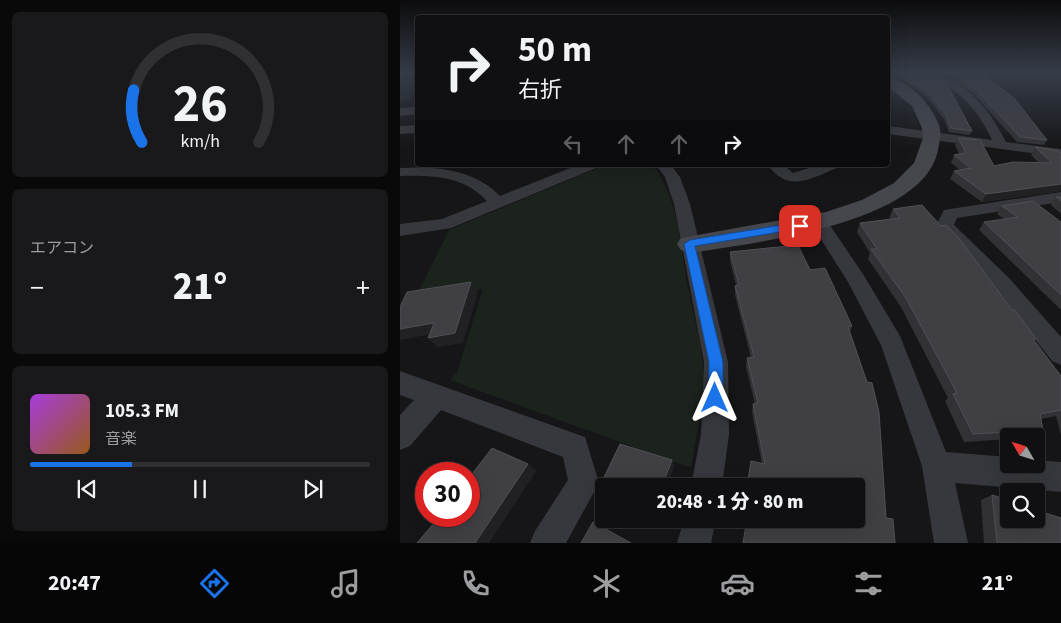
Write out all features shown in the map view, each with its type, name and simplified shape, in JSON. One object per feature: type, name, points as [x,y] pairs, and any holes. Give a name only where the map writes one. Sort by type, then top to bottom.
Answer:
[{"type":"street","points":[[690,244],[819,222],[858,210],[889,196],[924,166],[931,151],[932,136],[929,119],[921,105],[912,97]]},
{"type":"street","points":[[969,97],[983,110],[1001,145]]},
{"type":"street","points":[[400,112],[415,110]]},
{"type":"street","points":[[400,130],[415,129]]},
{"type":"street","points":[[890,130],[1061,152]]},
{"type":"street","points":[[400,230],[445,224],[586,167]]},
{"type":"street","points":[[664,167],[672,177],[682,204],[716,362],[715,434],[708,478]]},
{"type":"street","points":[[777,167],[790,178],[826,167]]},
{"type":"street","points":[[400,172],[437,173],[463,178],[482,187],[498,203]]},
{"type":"street","points":[[1061,198],[950,214],[945,226],[1002,283],[1061,354]]},
{"type":"street","points":[[1032,202],[1046,213]]},
{"type":"street","points":[[819,222],[856,279],[892,343],[936,466],[951,543]]},
{"type":"street","points":[[400,383],[575,447],[584,483],[547,543]]},
{"type":"street","points":[[400,436],[437,395]]},
{"type":"street","points":[[936,466],[1061,477]]},
{"type":"street","points":[[694,543],[698,528]]},
{"type":"shaded area","points":[[400,97],[409,97],[400,101]]},
{"type":"shaded area","points":[[600,167],[654,167],[668,193],[677,224],[703,369],[702,403],[691,468],[450,380],[457,372],[483,289],[415,299],[449,230]]},
{"type":"building","points":[[932,97],[954,97],[972,131],[951,128],[946,115]]},
{"type":"building","points":[[983,97],[1013,97],[1047,140],[1020,137]]},
{"type":"building","points":[[958,138],[980,140],[994,166],[1013,162],[1052,163],[1035,147],[1059,151],[1061,153],[1061,184],[986,194],[954,171],[971,168],[954,155],[966,153]]},
{"type":"building","points":[[1033,201],[1061,222],[1061,295],[984,222],[1018,217],[1002,206]]},
{"type":"building","points":[[922,205],[941,226],[946,225],[958,237],[1036,339],[1033,339],[1061,376],[1061,410],[1040,414],[1043,428],[1000,428],[1000,432],[973,434],[953,394],[957,393],[906,298],[871,249],[877,249],[860,223],[900,218],[893,209]]},
{"type":"building","points":[[798,245],[810,270],[825,268],[852,326],[848,327],[867,382],[872,383],[879,412],[886,518],[893,519],[895,543],[743,543],[746,528],[865,528],[865,478],[748,478],[751,461],[765,464],[753,404],[758,403],[747,358],[754,357],[735,286],[739,285],[730,252]]},
{"type":"building","points":[[471,282],[455,333],[428,338],[434,323],[400,329],[400,307],[407,292]]},
{"type":"building","points":[[620,444],[672,460],[665,478],[604,478]]},
{"type":"building","points":[[492,448],[528,464],[475,543],[417,543],[431,527],[480,527],[480,464]]},
{"type":"building","points":[[992,495],[1000,497],[1000,528],[1045,528],[1045,513],[1061,518],[1061,543],[997,543]]},
{"type":"building","points":[[593,522],[595,523],[595,528],[604,528],[631,543],[581,543]]},
{"type":"route","points":[[715,398],[716,362],[690,244],[800,226]]}]
